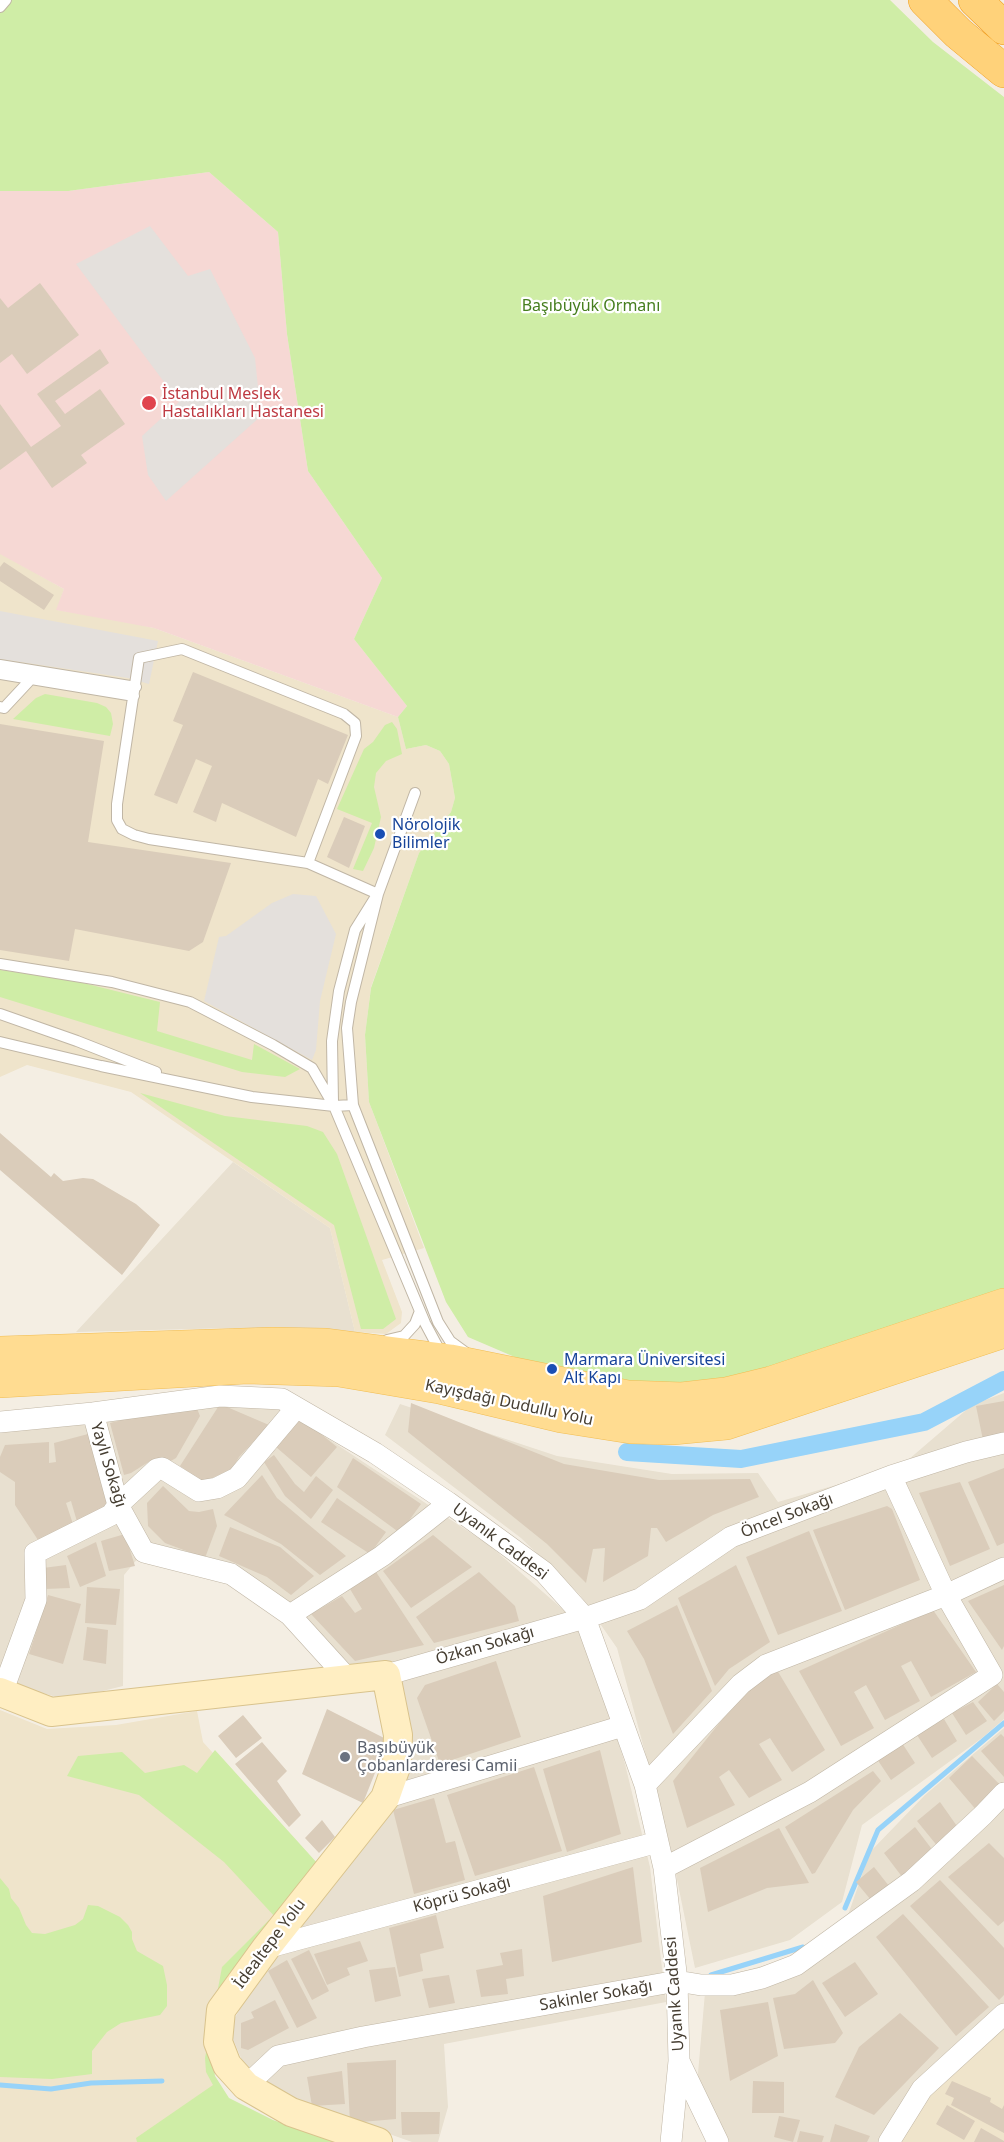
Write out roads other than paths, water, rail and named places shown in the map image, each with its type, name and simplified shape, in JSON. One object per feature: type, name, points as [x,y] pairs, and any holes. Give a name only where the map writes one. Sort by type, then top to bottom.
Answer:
[{"type":"highway","points":[[925,0],[958,33],[1004,71]]},
{"type":"highway","points":[[975,0],[1004,28]]},
{"type":"main road","name":"Kayışdağı Dudullu Yolu","points":[[0,1381],[247,1367],[339,1370],[439,1387],[457,1378],[532,1378],[627,1397],[682,1398],[726,1394],[771,1383],[1004,1305]]},
{"type":"main road","name":"Kayışdağı Dudullu Yolu","points":[[0,1353],[260,1344],[326,1346],[457,1378],[561,1416],[631,1427],[673,1428],[726,1423],[1004,1331]]},
{"type":"main road","points":[[1,1693],[51,1712],[386,1675]]},
{"type":"main road","name":"İdealtepe Yolu","points":[[378,2142],[291,2112],[246,2086],[226,2065],[218,2042],[221,2010],[266,1948],[385,1798],[397,1764],[398,1735],[386,1675]]},
{"type":"street","name":"Uyanık Caddesi","points":[[0,1422],[93,1413],[220,1396],[282,1399],[375,1453],[544,1572],[585,1618],[645,1785],[664,1868],[677,1981],[679,2061],[671,2142]]},
{"type":"street","points":[[1,1693],[36,1600],[35,1553],[111,1515],[118,1505],[157,1469],[162,1468],[199,1491],[217,1488],[237,1478],[296,1408]]},
{"type":"street","name":"Yaylı Sokağı","points":[[93,1413],[118,1505],[144,1552],[231,1574],[290,1615],[349,1680]]},
{"type":"street","name":"Öncel Sokağı","points":[[585,1618],[640,1599],[731,1537],[891,1476],[1004,1443]]},
{"type":"street","points":[[664,1868],[810,1792],[992,1675],[946,1595],[891,1476]]},
{"type":"street","points":[[290,1615],[382,1556],[449,1503]]},
{"type":"street","points":[[645,1785],[741,1684],[766,1665],[946,1595],[1004,1568]]},
{"type":"street","name":"Özkan Sokağı","points":[[386,1675],[585,1618]]},
{"type":"street","points":[[385,1798],[623,1726]]},
{"type":"street","name":"Sakinler Sokağı","points":[[246,2086],[278,2056],[363,2037],[677,1981],[701,1985],[732,1985],[762,1978],[796,1965],[912,1881],[1004,1793]]},
{"type":"street","name":"Köprü Sokağı","points":[[266,1948],[658,1842]]},
{"type":"street","points":[[890,2142],[922,2089],[1004,2014]]},
{"type":"street","points":[[679,2061],[718,2142]]},
{"type":"lane","points":[[0,7],[6,0]]},
{"type":"lane","points":[[308,863],[356,736],[355,723],[344,714],[182,649],[140,658],[117,804],[117,820],[122,829],[149,839],[308,863],[378,894]]},
{"type":"lane","points":[[0,665],[31,674],[135,691]]},
{"type":"lane","points":[[0,674],[31,674]]},
{"type":"lane","points":[[0,707],[4,708],[31,674]]},
{"type":"lane","points":[[415,793],[378,894],[356,978],[347,1028],[353,1105],[438,1322],[450,1341],[465,1352],[532,1378]]},
{"type":"lane","points":[[334,1106],[332,1041],[339,991],[355,930],[378,894]]},
{"type":"lane","points":[[0,964],[112,982],[190,1002],[312,1068],[334,1106],[420,1311],[457,1378]]},
{"type":"lane","points":[[0,1014],[185,1083]]},
{"type":"lane","points":[[0,1042],[252,1097],[334,1106],[353,1105]]},
{"type":"lane","points":[[326,1346],[400,1338],[415,1324],[420,1311]]},
{"type":"waterway","points":[[627,1452],[741,1459],[924,1422],[1004,1380]]},
{"type":"waterway","points":[[845,1908],[878,1830],[1004,1723]]},
{"type":"waterway","points":[[711,1975],[803,1947]]},
{"type":"waterway","points":[[0,2085],[51,2089],[91,2083],[162,2081]]},
{"type":"place","name":"İstanbul Meslek Hastalıkları Hastanesi","points":[[149,403]]},
{"type":"place","name":"Nörolojik Bilimler","points":[[380,834]]},
{"type":"place","name":"Marmara Üniversitesi Alt Kapı","points":[[552,1369]]},
{"type":"place","name":"Başıbüyük Çobanlarderesi Camii","points":[[345,1757]]},
{"type":"park label","name":"Başıbüyük Ormanı","points":[[591,306]]}]
